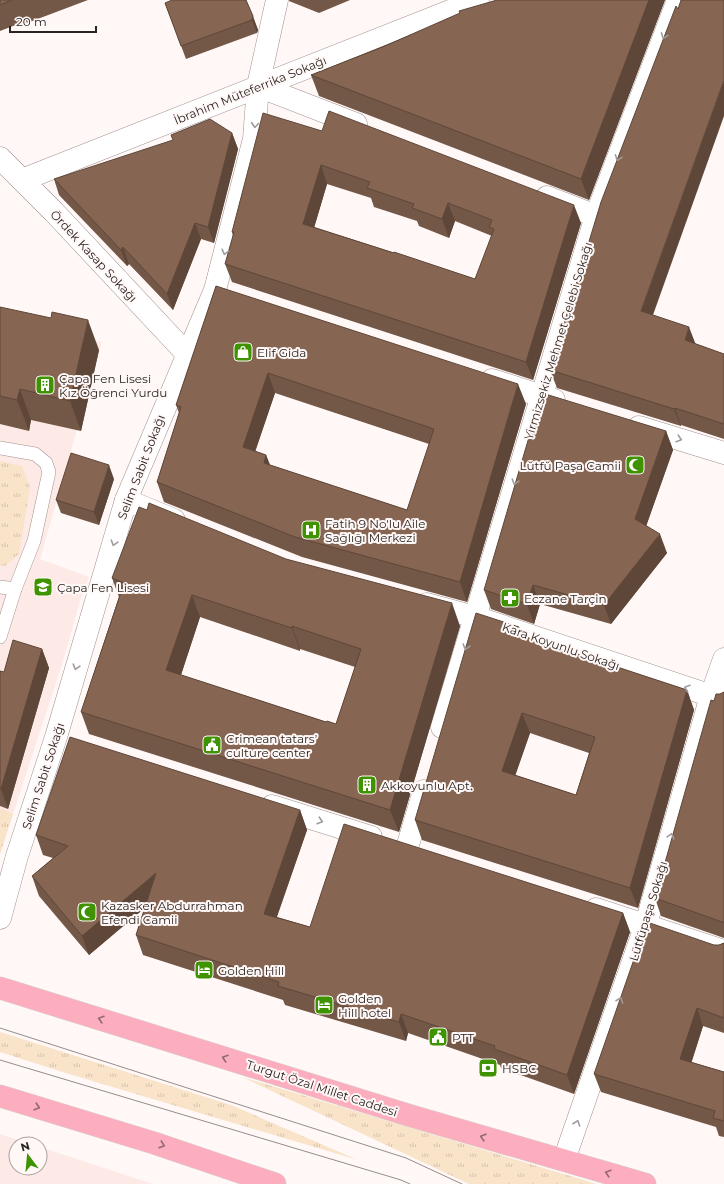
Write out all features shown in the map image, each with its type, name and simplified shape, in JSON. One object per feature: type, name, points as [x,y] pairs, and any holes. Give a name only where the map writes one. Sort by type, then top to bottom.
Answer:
[{"type":"main road","name":"Turgut Özal Millet Caddesi","points":[[0,988],[408,1115],[645,1184]]},
{"type":"main road","points":[[0,1096],[154,1143],[275,1184]]},
{"type":"street","name":"Selim Sabit Sokağı","points":[[0,918],[17,856],[56,737],[126,500],[187,354],[223,292],[254,139],[258,86],[277,0]]},
{"type":"street","name":"İbrahim Müteferrika Sokağı","points":[[22,180],[478,0]]},
{"type":"street","name":"Yirmizsekiz Mehmet Çelebi Sokağı","points":[[438,744],[596,216],[678,0]]},
{"type":"street","points":[[258,86],[376,132]]},
{"type":"street","name":"Ördek Kasap Sokağı","points":[[0,158],[54,212],[187,354]]},
{"type":"street","points":[[530,191],[596,216]]},
{"type":"street","points":[[473,374],[571,406]]},
{"type":"street","points":[[617,420],[724,453]]},
{"type":"street","points":[[126,500],[191,526]]},
{"type":"street","name":"Kara Koyunlu Sokağı","points":[[406,598],[475,617],[718,698]]},
{"type":"street","name":"Lütfüpaşa Sokağı","points":[[564,1160],[646,924],[718,698],[724,659]]},
{"type":"street","points":[[56,737],[78,744]]},
{"type":"street","points":[[407,848],[429,774]]},
{"type":"street","points":[[250,799],[429,856]]},
{"type":"street","points":[[578,903],[646,924],[724,951]]},
{"type":"lane","points":[[0,448],[35,454],[46,463],[49,472],[34,541],[15,589],[0,637]]},
{"type":"lane","points":[[0,587],[15,589]]},
{"type":"shaded area","name":"Çapa Fen Lisesi","points":[[0,319],[102,342],[40,559],[89,577],[0,854]]},
{"type":"shaded area","points":[[0,1134],[8,1137],[8,1176],[48,1176],[48,1150],[153,1184],[0,1184]]},
{"type":"green space","points":[[0,461],[22,466],[30,487],[19,554],[5,566],[0,565]]},
{"type":"green space","points":[[1,808],[13,814],[0,854],[0,812]]},
{"type":"green space","points":[[0,1032],[231,1105],[358,1160],[0,1052]]},
{"type":"green space","points":[[242,1077],[597,1184],[469,1184]]},
{"type":"building","points":[[0,0],[12,0],[0,5]]},
{"type":"building","points":[[172,0],[246,0],[253,16],[252,20],[181,46],[165,3]]},
{"type":"building","points":[[497,0],[649,0],[581,179],[311,75],[385,46],[460,13],[459,11]]},
{"type":"building","points":[[681,0],[724,0],[724,80],[641,311],[689,327],[685,340],[724,354],[724,424],[550,370],[601,202],[676,6],[678,9]]},
{"type":"building","points":[[329,111],[574,205],[526,362],[225,264],[263,113],[322,131]],"holes":[[[321,165],[370,182],[367,188],[414,204],[412,208],[442,219],[448,203],[492,220],[489,227],[494,229],[475,279],[303,224]]]},
{"type":"building","points":[[210,119],[232,133],[208,227],[195,223],[167,294],[123,247],[121,250],[54,179],[173,140],[171,135]]},
{"type":"building","points":[[216,286],[518,384],[460,582],[295,537],[157,482],[181,407],[176,405]],"holes":[[[268,373],[434,429],[407,510],[264,463],[266,455],[243,447]]]},
{"type":"building","points":[[0,307],[51,318],[52,312],[88,320],[70,401],[20,389],[17,400],[0,396]]},
{"type":"building","points":[[542,393],[666,431],[635,519],[660,534],[604,605],[533,585],[527,604],[484,590]]},
{"type":"building","points":[[71,453],[109,465],[94,512],[56,500]]},
{"type":"building","points":[[149,503],[286,559],[452,603],[390,810],[81,712],[124,583],[112,578],[139,507],[147,510]],"holes":[[[192,595],[292,628],[292,626],[361,649],[336,724],[166,670]]]},
{"type":"building","points":[[476,613],[519,627],[517,634],[687,690],[630,888],[415,820]],"holes":[[[522,713],[595,737],[576,795],[502,771]]]},
{"type":"building","points":[[13,640],[42,649],[0,789],[0,671],[4,672]]},
{"type":"building","points":[[724,692],[724,923],[655,898],[711,700],[714,701],[716,694]]},
{"type":"building","points":[[70,737],[300,810],[264,914],[310,927],[344,824],[623,913],[567,1075],[494,1049],[495,1046],[401,1014],[399,1022],[278,986],[279,982],[136,935],[156,873],[82,936],[32,876],[68,846],[36,835]]},
{"type":"building","points":[[647,922],[714,945],[724,943],[724,1018],[697,1008],[680,1059],[724,1072],[724,1121],[713,1118],[715,1111],[594,1074]]},
{"type":"tram line","points":[[0,1028],[406,1158],[462,1184]]},
{"type":"tram line","points":[[0,1060],[401,1180],[410,1184]]},
{"type":"place","name":"Elif Gida","points":[[243,352]]},
{"type":"place","name":"Çapa Fen Lisesi Kız Öğrenci Yurdu","points":[[45,385]]},
{"type":"place","name":"Lütfü Paşa Camii","points":[[635,465]]},
{"type":"place","name":"Fatih 9 No'lu Aile Sağlığı Merkezi","points":[[311,530]]},
{"type":"place","name":"Çapa Fen Lisesi","points":[[43,587]]},
{"type":"place","name":"Eczane Tarçin","points":[[510,598]]},
{"type":"place","name":"Crimean tatars’ culture center","points":[[212,745]]},
{"type":"place","name":"Akkoyunlu Apt.","points":[[367,785]]},
{"type":"place","name":"Kazasker Abdurrahman Efendi Camii","points":[[87,912]]},
{"type":"place","name":"Golden Hill","points":[[204,970]]},
{"type":"place","name":"Golden Hill hotel","points":[[324,1005]]},
{"type":"place","name":"PTT","points":[[438,1037]]},
{"type":"place","name":"HSBC","points":[[488,1068]]}]
